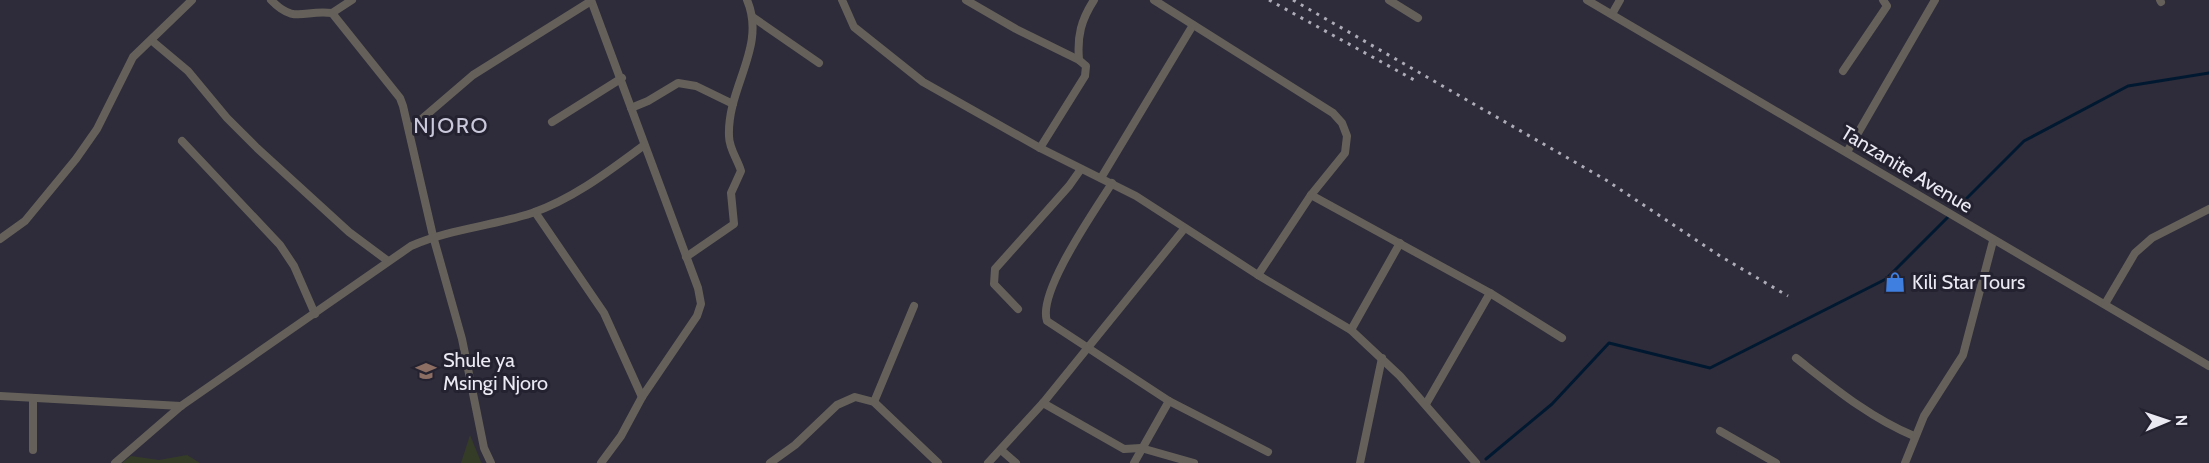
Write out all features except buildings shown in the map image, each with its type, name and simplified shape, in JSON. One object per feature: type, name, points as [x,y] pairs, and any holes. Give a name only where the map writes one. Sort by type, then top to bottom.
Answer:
[{"type":"street","points":[[0,239],[25,221],[76,159],[97,129],[133,57],[192,0]]},
{"type":"street","points":[[271,0],[280,9],[295,16],[332,13],[352,0]]},
{"type":"street","points":[[410,129],[473,75],[591,0],[622,78],[644,146],[698,288],[701,304],[700,311],[642,396],[621,436],[601,463]]},
{"type":"street","points":[[686,257],[734,224],[731,193],[741,175],[729,141],[732,98],[749,52],[754,18],[747,0]]},
{"type":"street","points":[[842,0],[854,27],[923,82],[1040,148],[1112,183],[1258,275],[1352,330],[1426,404],[1476,463]]},
{"type":"street","points":[[966,0],[1016,29],[1079,60],[1086,66],[1086,76],[1040,148]]},
{"type":"street","points":[[1079,60],[1077,41],[1081,21],[1094,0]]},
{"type":"street","points":[[1154,0],[1333,113],[1342,123],[1347,136],[1345,153],[1311,195],[1258,275]]},
{"type":"street","points":[[1389,0],[1418,18]]},
{"type":"street","name":"Tanzanite Avenue","points":[[1587,0],[2209,366]]},
{"type":"street","points":[[1612,14],[1620,0]]},
{"type":"street","points":[[1843,71],[1887,6],[1883,0]]},
{"type":"street","points":[[1848,152],[1935,0]]},
{"type":"street","points":[[332,13],[400,98],[410,129],[433,236],[462,339],[484,448],[491,463]]},
{"type":"street","points":[[754,18],[819,63]]},
{"type":"street","points":[[1101,178],[1193,25]]},
{"type":"street","points":[[151,40],[188,71],[227,118],[257,148],[349,232],[388,261]]},
{"type":"street","points":[[552,122],[622,78]]},
{"type":"street","points":[[631,108],[655,98],[678,83],[696,86],[733,104]]},
{"type":"street","points":[[182,141],[280,245],[294,266],[315,314]]},
{"type":"street","points":[[115,463],[182,406],[388,261],[433,236],[535,212],[570,196],[644,146]]},
{"type":"street","points":[[1018,309],[994,284],[995,269],[1070,186],[1081,169]]},
{"type":"street","points":[[1112,183],[1072,244],[1046,314],[1047,321],[1169,401],[1268,452]]},
{"type":"street","points":[[1311,195],[1490,293],[1562,338]]},
{"type":"street","points":[[2105,304],[2135,253],[2152,238],[2209,209]]},
{"type":"street","points":[[535,212],[604,313],[642,396]]},
{"type":"street","points":[[988,463],[1042,403],[1184,229]]},
{"type":"street","points":[[1905,463],[1914,436],[1935,397],[1963,356],[1994,241]]},
{"type":"street","points":[[1352,330],[1400,243]]},
{"type":"street","points":[[1426,404],[1490,293]]},
{"type":"street","points":[[874,402],[915,306]]},
{"type":"street","points":[[1360,463],[1382,358]]},
{"type":"street","points":[[1796,358],[1850,400],[1893,427],[1914,436]]},
{"type":"street","points":[[0,396],[182,406]]},
{"type":"street","points":[[770,463],[795,445],[845,399],[855,397],[874,402],[938,463]]},
{"type":"street","points":[[33,398],[33,450]]},
{"type":"street","points":[[1134,463],[1169,401]]},
{"type":"street","points":[[1042,403],[1124,449],[1141,448],[1194,463]]},
{"type":"street","points":[[1720,431],[1776,463]]},
{"type":"street","points":[[1001,450],[1016,463]]},
{"type":"green space","points":[[470,435],[481,462],[482,463],[461,463]]},
{"type":"green space","points":[[187,455],[200,463],[122,463],[131,456],[159,460]]},
{"type":"waterway","points":[[1962,203],[2024,141],[2128,86],[2209,73]]},
{"type":"waterway","points":[[1486,459],[1552,404],[1609,343],[1710,368],[1886,279],[1949,216]]},
{"type":"railway","points":[[1269,0],[1416,81]]},
{"type":"railway","points":[[1293,0],[1606,180],[1720,256],[1788,296]]},
{"type":"place","name":"Kili Star Tours","points":[[1895,282]]},
{"type":"place","name":"Shule ya Msingi Njoro","points":[[426,371]]},
{"type":"district","name":"NJORO","points":[[451,125]]}]
